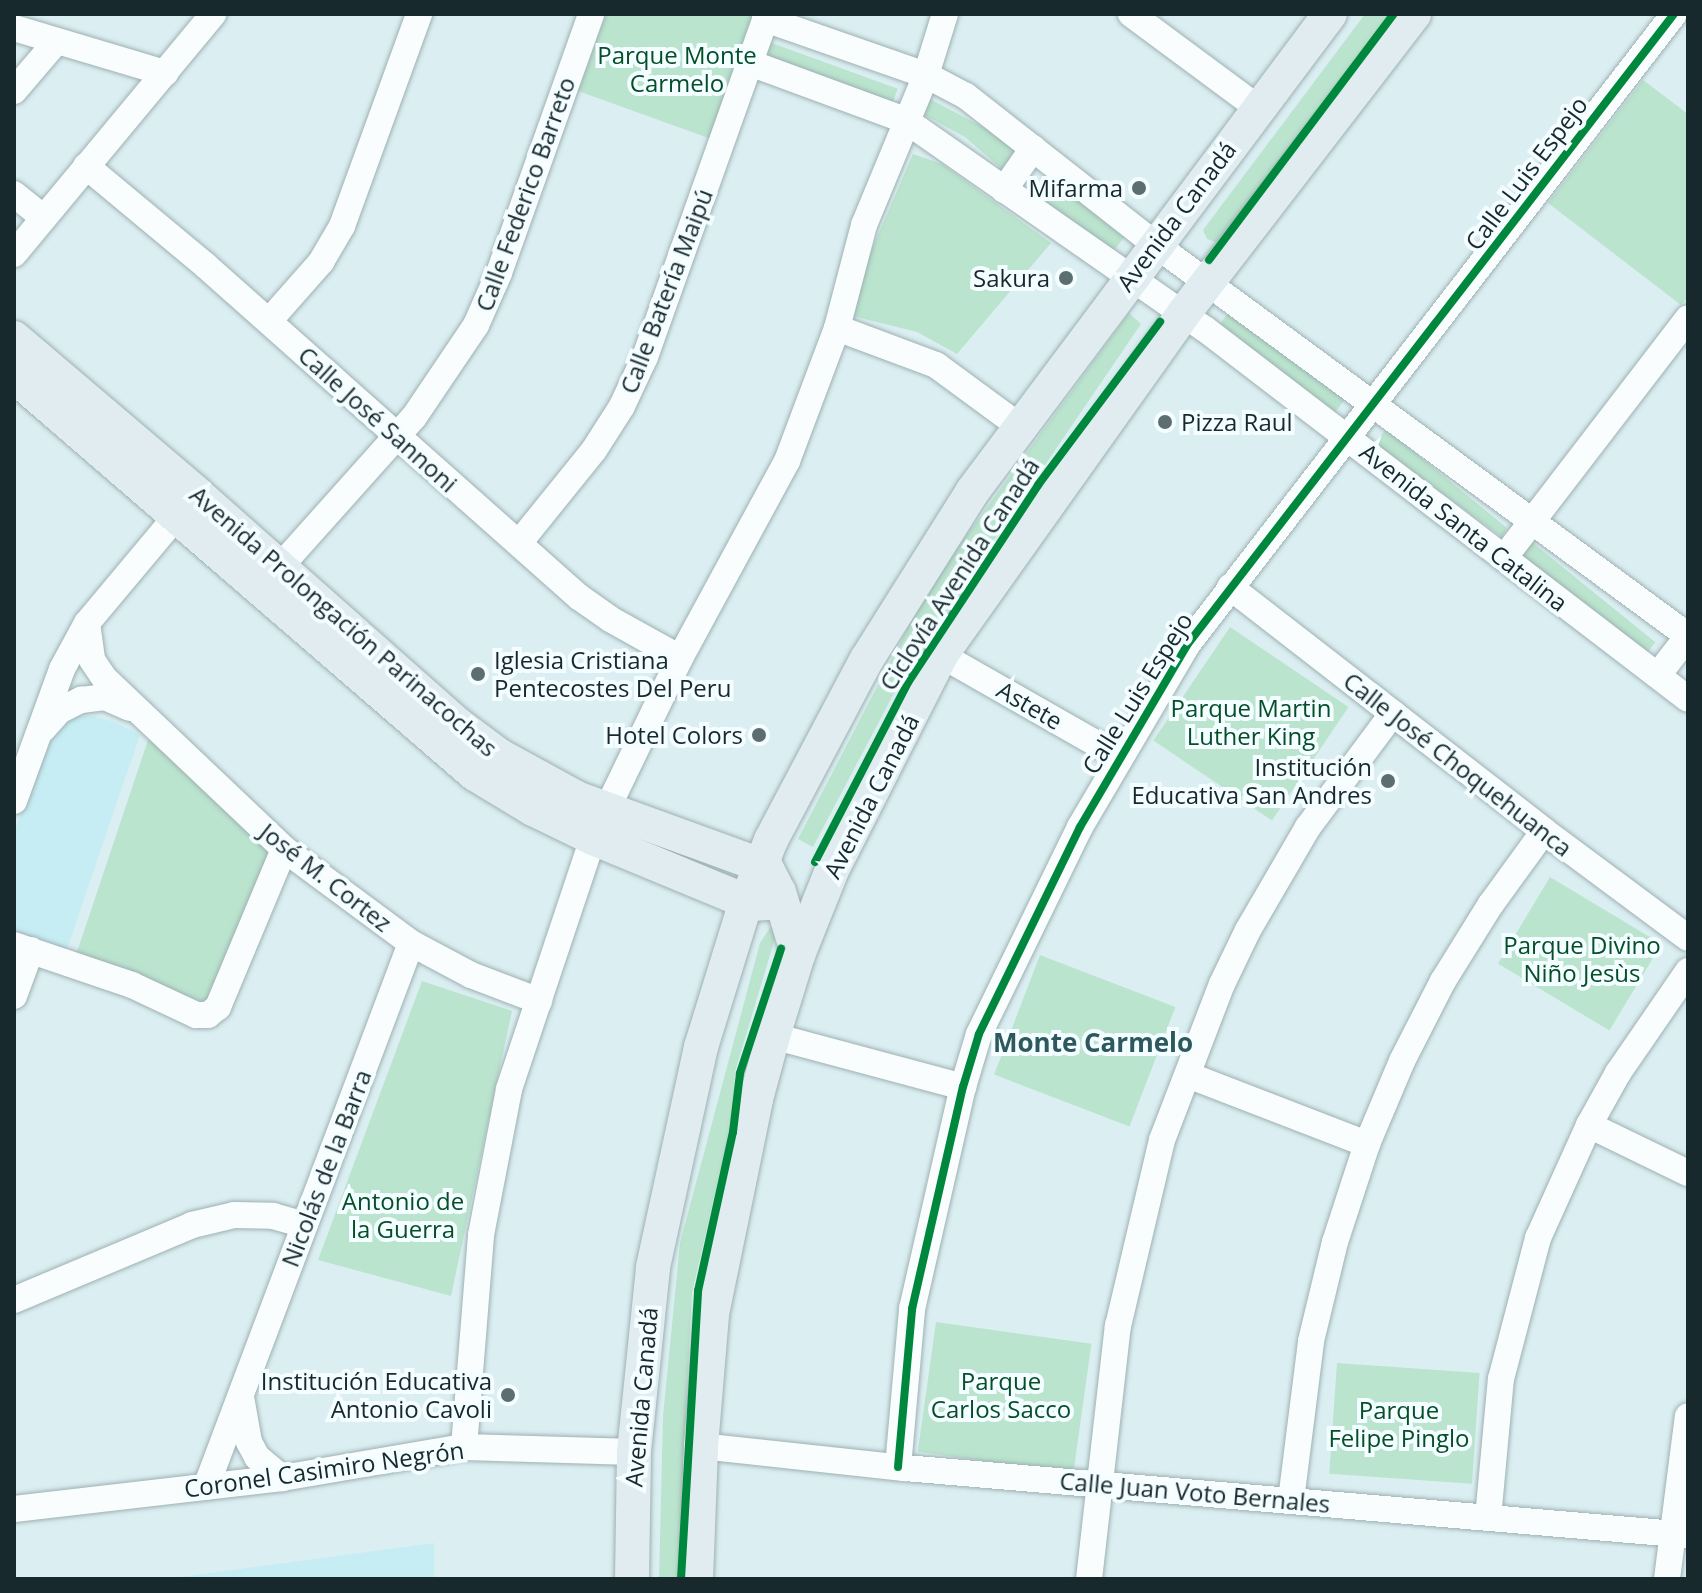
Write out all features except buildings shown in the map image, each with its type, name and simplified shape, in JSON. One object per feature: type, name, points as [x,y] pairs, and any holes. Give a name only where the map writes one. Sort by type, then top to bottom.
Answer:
[{"type":"main road","name":"Avenida Canadá","points":[[632,1579],[634,1452],[653,1267],[676,1152],[701,1047],[746,902],[787,806],[894,613],[950,525],[1019,426],[1330,14]]},
{"type":"main road","name":"Avenida Canadá","points":[[696,1579],[701,1446],[712,1314],[756,1099],[773,1036],[798,955],[832,870],[941,655],[1184,313],[1414,14]]},
{"type":"main road","name":"Avenida Prolongación Parinacochas","points":[[14,338],[187,504],[270,578],[462,764],[523,804],[761,865]]},
{"type":"main road","name":"Avenida Prolongación Parinacochas","points":[[14,376],[187,504]]},
{"type":"main road","name":"Avenida Prolongación Parinacochas","points":[[598,823],[746,902],[759,905],[781,898],[832,870]]},
{"type":"main road","points":[[761,865],[769,871],[781,898],[798,955]]},
{"type":"street","points":[[14,254],[213,14]]},
{"type":"street","points":[[269,321],[321,262],[342,226],[419,14]]},
{"type":"street","name":"Calle Federico Barreto","points":[[270,578],[396,437],[439,383],[476,325],[499,273],[591,14]]},
{"type":"street","points":[[464,1447],[481,1235],[509,1089],[598,823],[680,658],[787,461],[837,328],[864,225],[926,75],[945,14]]},
{"type":"street","points":[[1131,14],[1258,108]]},
{"type":"street","name":"Calle Luis Espejo","points":[[898,1467],[912,1309],[963,1087],[979,1034],[1118,756],[1187,645],[1230,587],[1674,14]]},
{"type":"street","name":"Avenida Santa Catalina","points":[[766,16],[926,75],[966,96],[1156,245],[1688,636]]},
{"type":"street","name":"Calle Batería Maipú","points":[[519,543],[594,450],[622,406],[645,357],[766,16]]},
{"type":"street","points":[[14,28],[55,43],[165,73]]},
{"type":"street","points":[[14,91],[55,43]]},
{"type":"street","name":"Avenida Santa Catalina","points":[[750,63],[905,120],[1184,313],[1688,699]]},
{"type":"street","points":[[1004,190],[1033,148]]},
{"type":"street","name":"Calle José Sannoni","points":[[86,166],[269,321],[396,437],[595,609],[680,658]]},
{"type":"street","points":[[14,194],[44,218]]},
{"type":"street","points":[[1504,558],[1688,318]]},
{"type":"street","points":[[837,328],[936,365],[1019,426]]},
{"type":"street","points":[[14,801],[62,669],[87,623],[187,504]]},
{"type":"street","name":"Calle José Choquehuanca","points":[[1230,587],[1544,831],[1688,938]]},
{"type":"street","name":"José M. Cortez","points":[[87,623],[92,660],[105,679],[284,849],[411,943],[471,975],[539,1001]]},
{"type":"street","points":[[1658,675],[1688,636]]},
{"type":"street","name":"Astete","points":[[941,655],[1118,756]]},
{"type":"street","name":"José M. Cortez","points":[[37,735],[59,711],[81,700],[105,697],[141,712]]},
{"type":"street","points":[[1089,1579],[1111,1367],[1128,1272],[1162,1140],[1222,984],[1248,930],[1308,827],[1393,713]]},
{"type":"street","points":[[1291,1500],[1311,1341],[1335,1242],[1367,1144],[1402,1061],[1443,981],[1491,904],[1544,831]]},
{"type":"street","points":[[14,996],[22,948],[132,985],[196,1015],[208,1015],[218,1007],[284,849]]},
{"type":"street","name":"Nicolás de la Barra","points":[[206,1487],[411,943]]},
{"type":"street","points":[[1488,1518],[1501,1379],[1538,1238],[1589,1125],[1618,1073],[1688,971]]},
{"type":"street","points":[[773,1036],[963,1087]]},
{"type":"street","points":[[1188,1075],[1367,1144]]},
{"type":"street","points":[[1589,1125],[1688,1173]]},
{"type":"street","points":[[14,1300],[192,1225],[234,1215],[273,1216],[305,1225]]},
{"type":"street","points":[[241,1393],[249,1442],[257,1457],[282,1478]]},
{"type":"street","points":[[1667,1579],[1680,1534],[1688,1416]]},
{"type":"street","name":"Calle Juan Voto Bernales","points":[[701,1446],[898,1467],[1680,1534]]},
{"type":"street","name":"Coronel Casimiro Negrón","points":[[14,1509],[282,1478],[464,1447],[634,1452]]},
{"type":"shaded area","points":[[75,716],[93,716],[114,722],[140,735],[66,952],[14,933],[14,833],[48,733]]},
{"type":"shaded area","points":[[434,1543],[434,1579],[165,1579]]},
{"type":"green space","name":"Parque Monte Carmelo","points":[[606,14],[759,14],[714,140],[578,91]]},
{"type":"green space","points":[[1365,14],[1393,14],[1216,242],[1207,239],[1203,230]]},
{"type":"green space","points":[[769,42],[898,89],[893,103],[764,56]]},
{"type":"green space","points":[[1643,80],[1688,114],[1688,297],[1681,305],[1548,203]]},
{"type":"green space","points":[[926,97],[1000,136],[1023,156],[1010,176],[965,137],[919,112]]},
{"type":"green space","points":[[913,154],[942,164],[1051,243],[957,354],[917,332],[844,314]]},
{"type":"green space","points":[[1046,175],[1125,237],[1112,253],[1033,192]]},
{"type":"green space","points":[[1229,312],[1345,399],[1333,414],[1218,327]]},
{"type":"green space","points":[[1129,313],[1141,324],[959,591],[893,695],[813,847],[798,839],[930,585]]},
{"type":"green space","points":[[1386,429],[1507,528],[1502,537],[1375,444]]},
{"type":"green space","points":[[1528,539],[1655,642],[1645,655],[1517,552]]},
{"type":"green space","name":"Parque Martin Luther King","points":[[1230,627],[1349,707],[1272,821],[1153,741]]},
{"type":"green space","points":[[149,737],[271,852],[209,1004],[76,955]]},
{"type":"green space","name":"Parque Divino Niño Jesùs","points":[[1550,877],[1661,944],[1609,1031],[1498,964]]},
{"type":"green space","points":[[771,926],[776,935],[735,1072],[734,1111],[692,1293],[677,1579],[659,1579],[663,1416],[680,1243],[760,943]]},
{"type":"green space","points":[[1040,955],[1175,1007],[1129,1126],[994,1074]]},
{"type":"green space","name":"Antonio de la Guerra","points":[[422,981],[512,1011],[451,1296],[318,1260]]},
{"type":"green space","name":"Parque Carlos Sacco","points":[[936,1322],[1091,1344],[1073,1474],[918,1452]]},
{"type":"green space","name":"Parque Felipe Pinglo","points":[[1337,1363],[1480,1373],[1472,1484],[1329,1474]]},
{"type":"cycle path","points":[[1209,260],[1394,14]]},
{"type":"cycle path","points":[[898,1467],[912,1309],[963,1087],[979,1034],[1080,827],[1187,645],[1674,14]]},
{"type":"cycle path","name":"Ciclovía Avenida Canadá","points":[[815,862],[909,681],[1038,485],[1160,322]]},
{"type":"cycle path","points":[[681,1579],[698,1291],[733,1132],[740,1073],[781,949]]},
{"type":"place","name":"Mifarma","points":[[1139,188]]},
{"type":"place","name":"Sakura","points":[[1066,278]]},
{"type":"place","name":"Pizza Raul","points":[[1165,422]]},
{"type":"place","name":"Iglesia Cristiana Pentecostes Del Peru","points":[[478,674]]},
{"type":"place","name":"Hotel Colors","points":[[759,735]]},
{"type":"place","name":"Institución Educativa San Andres","points":[[1388,781]]},
{"type":"place","name":"Institución Educativa Antonio Cavoli","points":[[508,1395]]},
{"type":"district","name":"Monte Carmelo","points":[[1093,1043]]}]
